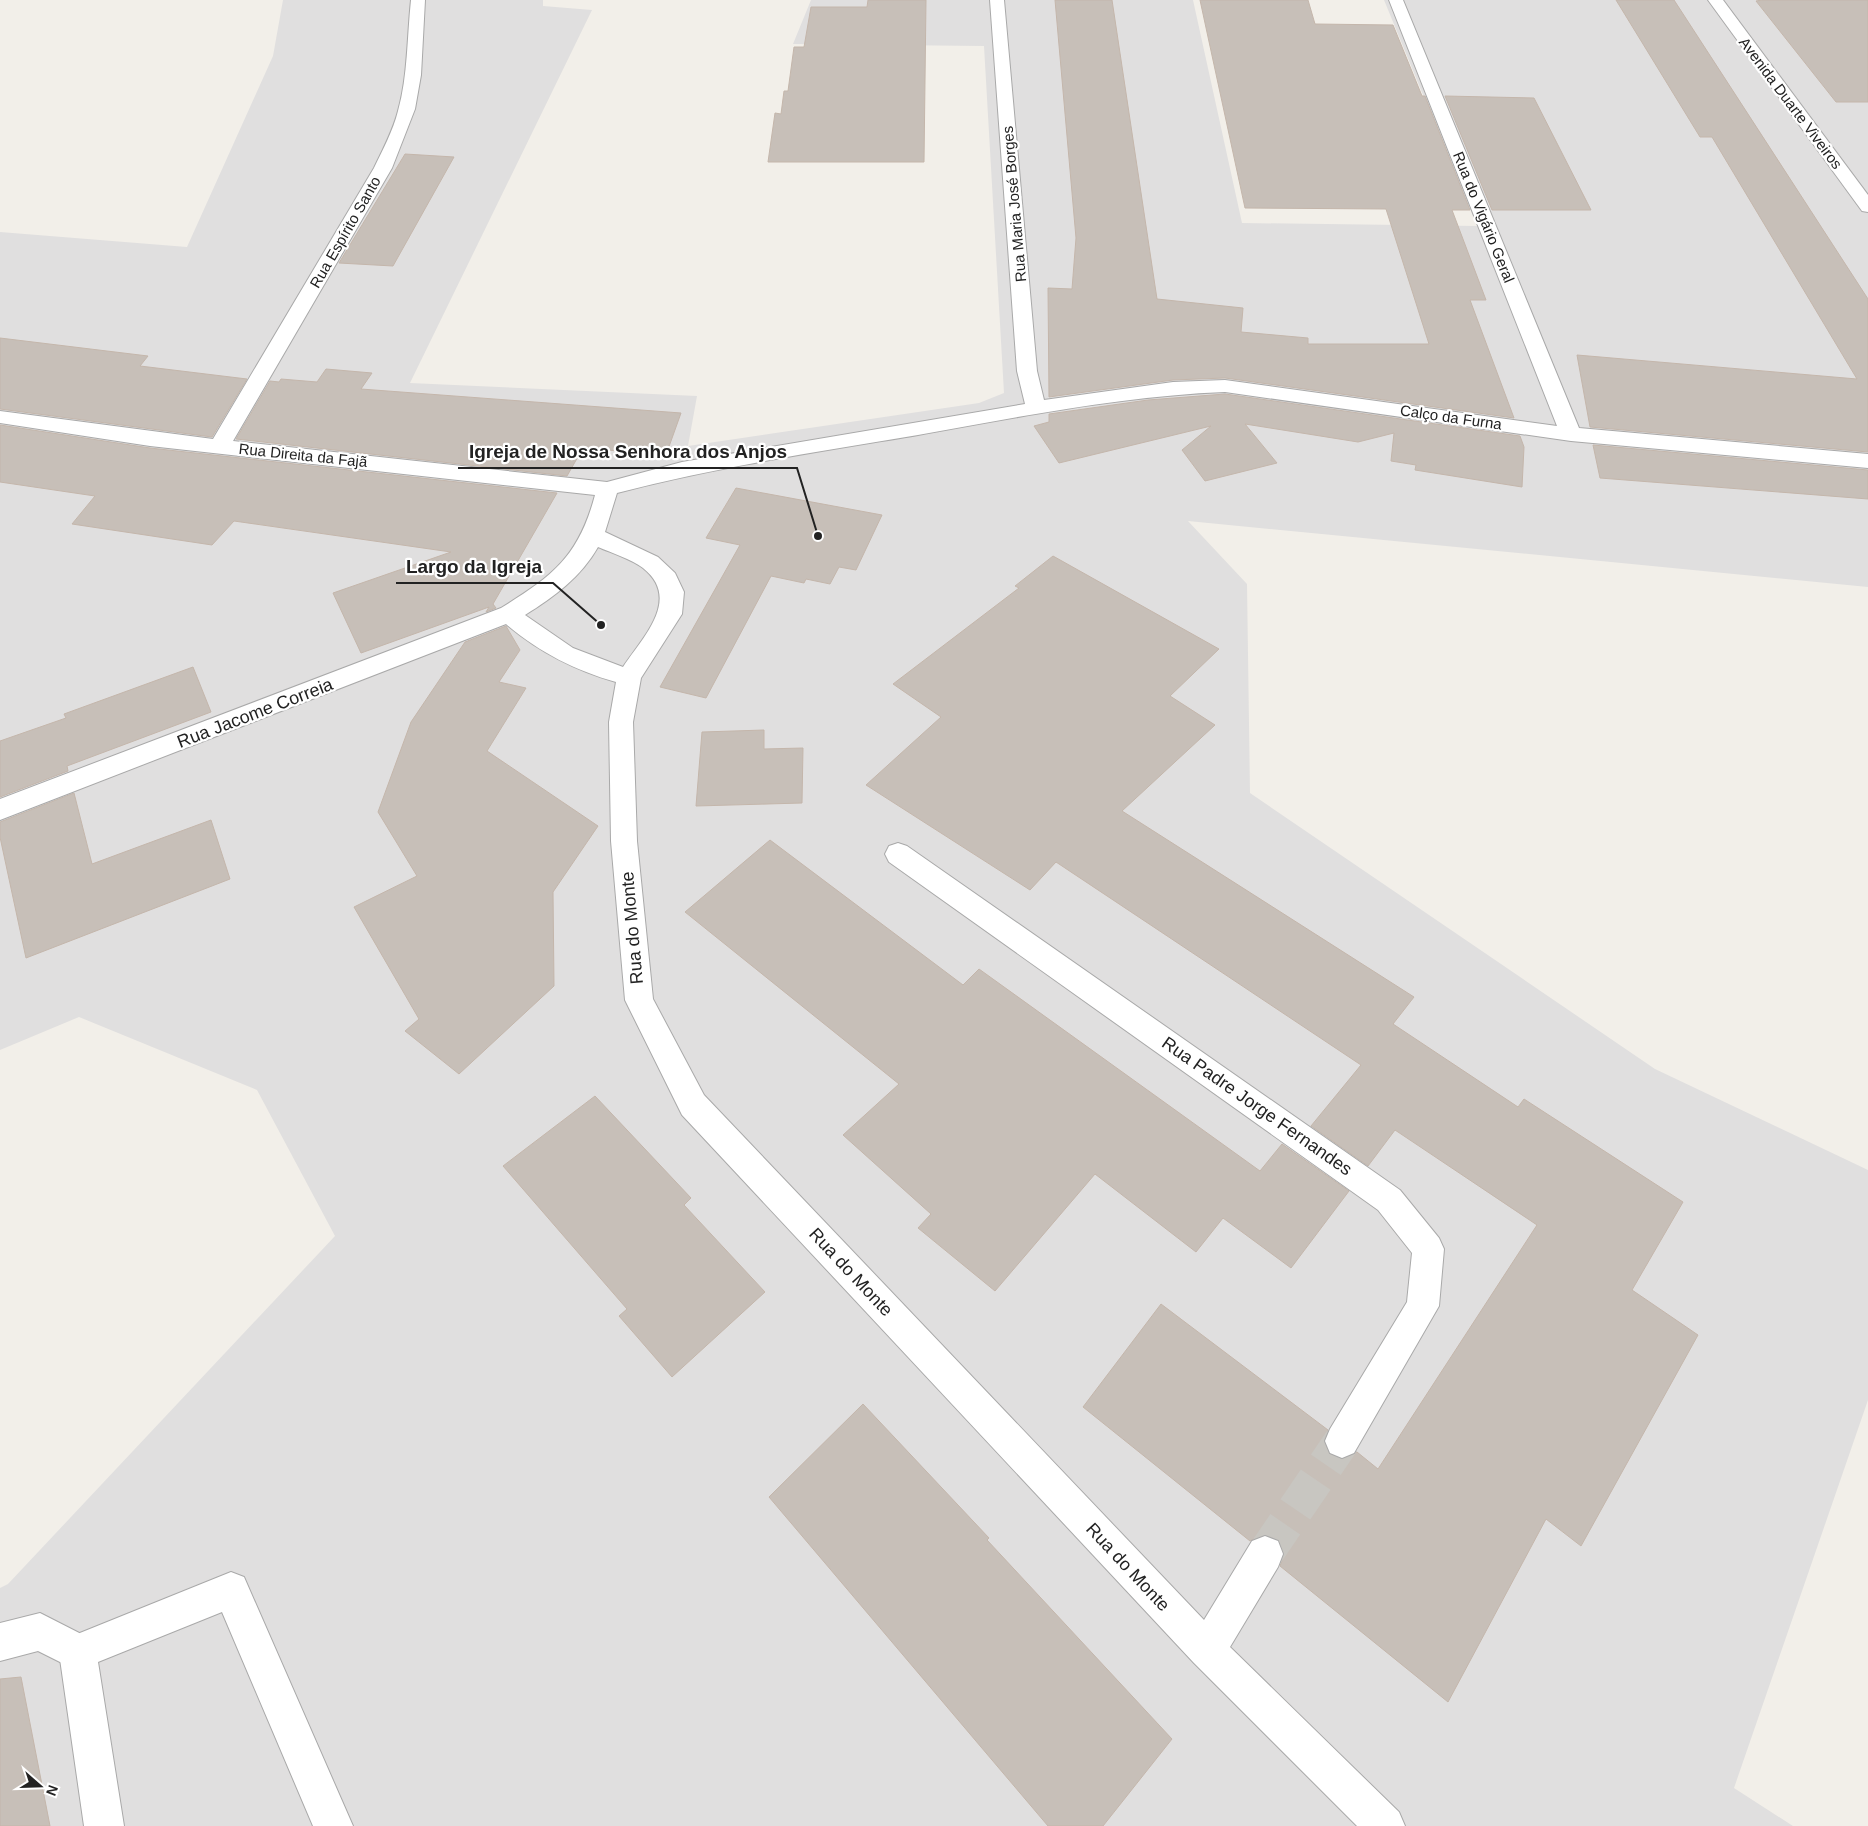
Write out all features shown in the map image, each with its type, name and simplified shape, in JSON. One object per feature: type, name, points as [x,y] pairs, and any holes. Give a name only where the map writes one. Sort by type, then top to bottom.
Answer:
[{"type":"street","name":"Rua Espírito Santo","points":[[220,446],[383,168],[402,127],[409,101],[413,74],[418,0]]},
{"type":"street","name":"Rua Maria José Borges","points":[[997,0],[1027,371],[1036,408]]},
{"type":"street","name":"Rua do Vigário Geral","points":[[1396,0],[1572,434]]},
{"type":"street","name":"Avenida Duarte Viveiros","points":[[1715,0],[1868,207]]},
{"type":"street","name":"Calço da Furna","points":[[607,490],[682,469],[1036,408],[1174,388],[1225,386],[1572,434],[1868,461]]},
{"type":"street","name":"Rua Direita da Fajã","points":[[0,417],[150,439],[607,490]]},
{"type":"street","name":"Rua Jacome Correia","points":[[0,810],[510,614],[540,596],[568,573],[594,536],[607,490]]},
{"type":"street","name":"Rua do Monte","points":[[594,536],[650,562],[667,579],[672,592],[670,614],[629,677],[622,722],[624,841],[639,1000],[694,1105],[1207,1650],[1385,1826]]},
{"type":"street","points":[[510,614],[538,639],[564,655],[595,668],[629,677]]},
{"type":"street","name":"Rua Padre Jorge Fernandes","points":[[898,854],[1389,1200],[1428,1249],[1422,1306],[1342,1441]]},
{"type":"street","points":[[1207,1650],[1265,1554]]},
{"type":"street","points":[[0,1642],[40,1632],[78,1652],[232,1590],[333,1826]]},
{"type":"street","points":[[78,1652],[104,1826]]},
{"type":"shaded area","points":[[283,0],[543,0],[543,6],[592,10],[410,383],[697,396],[688,446],[979,403],[1004,393],[984,46],[793,44],[811,0],[1193,0],[1242,223],[1477,226],[1384,0],[1868,0],[1868,587],[1188,521],[1247,584],[1250,793],[1655,1069],[1868,1170],[1868,1400],[1734,1788],[1793,1826],[0,1826],[0,1588],[8,1584],[335,1236],[257,1090],[79,1017],[0,1050],[0,232],[187,247],[273,56]]},
{"type":"building","points":[[868,0],[926,0],[924,162],[768,162],[775,113],[781,114],[784,91],[788,91],[794,47],[804,47],[811,7],[867,7]]},
{"type":"building","points":[[1055,0],[1112,0],[1157,299],[1243,308],[1241,332],[1308,338],[1308,344],[1429,344],[1386,209],[1245,208],[1200,0],[1308,0],[1315,24],[1393,25],[1422,96],[1425,96],[1470,210],[1452,210],[1486,300],[1470,300],[1514,418],[1225,378],[1173,380],[1049,397],[1048,288],[1072,289],[1076,238]]},
{"type":"building","points":[[1616,0],[1674,0],[1868,299],[1868,452],[1590,427],[1577,355],[1857,379],[1712,137],[1700,137]]},
{"type":"building","points":[[1868,0],[1868,102],[1836,102],[1756,1]]},
{"type":"building","points":[[1445,96],[1534,98],[1591,210],[1492,210]]},
{"type":"building","points":[[405,154],[454,157],[393,266],[339,263]]},
{"type":"building","points":[[0,338],[148,356],[140,366],[247,379],[212,437],[0,409]]},
{"type":"building","points":[[326,369],[372,373],[361,389],[681,413],[666,455],[583,448],[567,476],[236,439],[270,381],[279,382],[281,379],[317,382]]},
{"type":"building","points":[[1225,394],[1520,436],[1524,447],[1522,487],[1415,470],[1416,465],[1391,461],[1394,433],[1358,442],[1245,424],[1277,463],[1205,481],[1182,450],[1211,426],[1059,463],[1034,426],[1049,422],[1049,414],[1148,400]]},
{"type":"building","points":[[0,425],[150,448],[557,493],[493,604],[496,608],[486,612],[489,607],[361,653],[333,593],[451,552],[234,521],[212,545],[72,524],[95,496],[0,482]]},
{"type":"building","points":[[1593,445],[1868,470],[1868,499],[1600,478]]},
{"type":"building","points":[[736,488],[882,515],[856,570],[839,567],[830,584],[806,579],[804,583],[771,576],[706,698],[660,687],[740,545],[706,538]]},
{"type":"building","points":[[1053,556],[1219,649],[1170,696],[1215,725],[1122,811],[1414,997],[1393,1024],[1518,1107],[1524,1099],[1683,1202],[1632,1290],[1698,1335],[1581,1546],[1546,1519],[1448,1702],[1280,1566],[1285,1553],[1279,1539],[1264,1534],[1250,1541],[1083,1407],[1161,1304],[1328,1430],[1323,1442],[1329,1455],[1343,1460],[1357,1452],[1378,1469],[1537,1225],[1395,1130],[1368,1166],[1311,1126],[1361,1065],[1056,862],[1030,890],[866,785],[941,717],[893,684],[1019,588],[1015,586]]},
{"type":"building","points":[[506,626],[520,650],[499,682],[526,688],[487,751],[598,826],[553,892],[554,986],[459,1074],[405,1031],[419,1019],[354,907],[417,876],[378,812],[411,722],[465,642]]},
{"type":"building","points":[[193,667],[211,712],[67,766],[68,771],[0,797],[0,741],[66,718],[64,714]]},
{"type":"building","points":[[764,730],[764,749],[803,748],[802,803],[696,806],[702,732]]},
{"type":"building","points":[[74,793],[92,864],[211,820],[230,879],[26,958],[0,837],[0,822]]},
{"type":"building","points":[[770,840],[963,985],[979,969],[1260,1171],[1282,1144],[1349,1191],[1291,1268],[1223,1218],[1196,1252],[1095,1174],[995,1291],[918,1228],[931,1214],[843,1135],[899,1084],[685,912]]},
{"type":"building","points":[[595,1096],[691,1198],[684,1205],[765,1292],[672,1377],[619,1316],[627,1309],[503,1166]]},
{"type":"building","points":[[863,1404],[989,1538],[987,1540],[1172,1739],[1103,1826],[1048,1826],[769,1497]]},
{"type":"building","points":[[21,1677],[50,1826],[0,1826],[0,1679]]},
{"type":"tunnel","points":[[1265,1554],[1342,1441]]},
{"type":"place","name":"Igreja de Nossa Senhora dos Anjos","points":[[818,536]]},
{"type":"place","name":"Largo da Igreja","points":[[601,625]]}]
